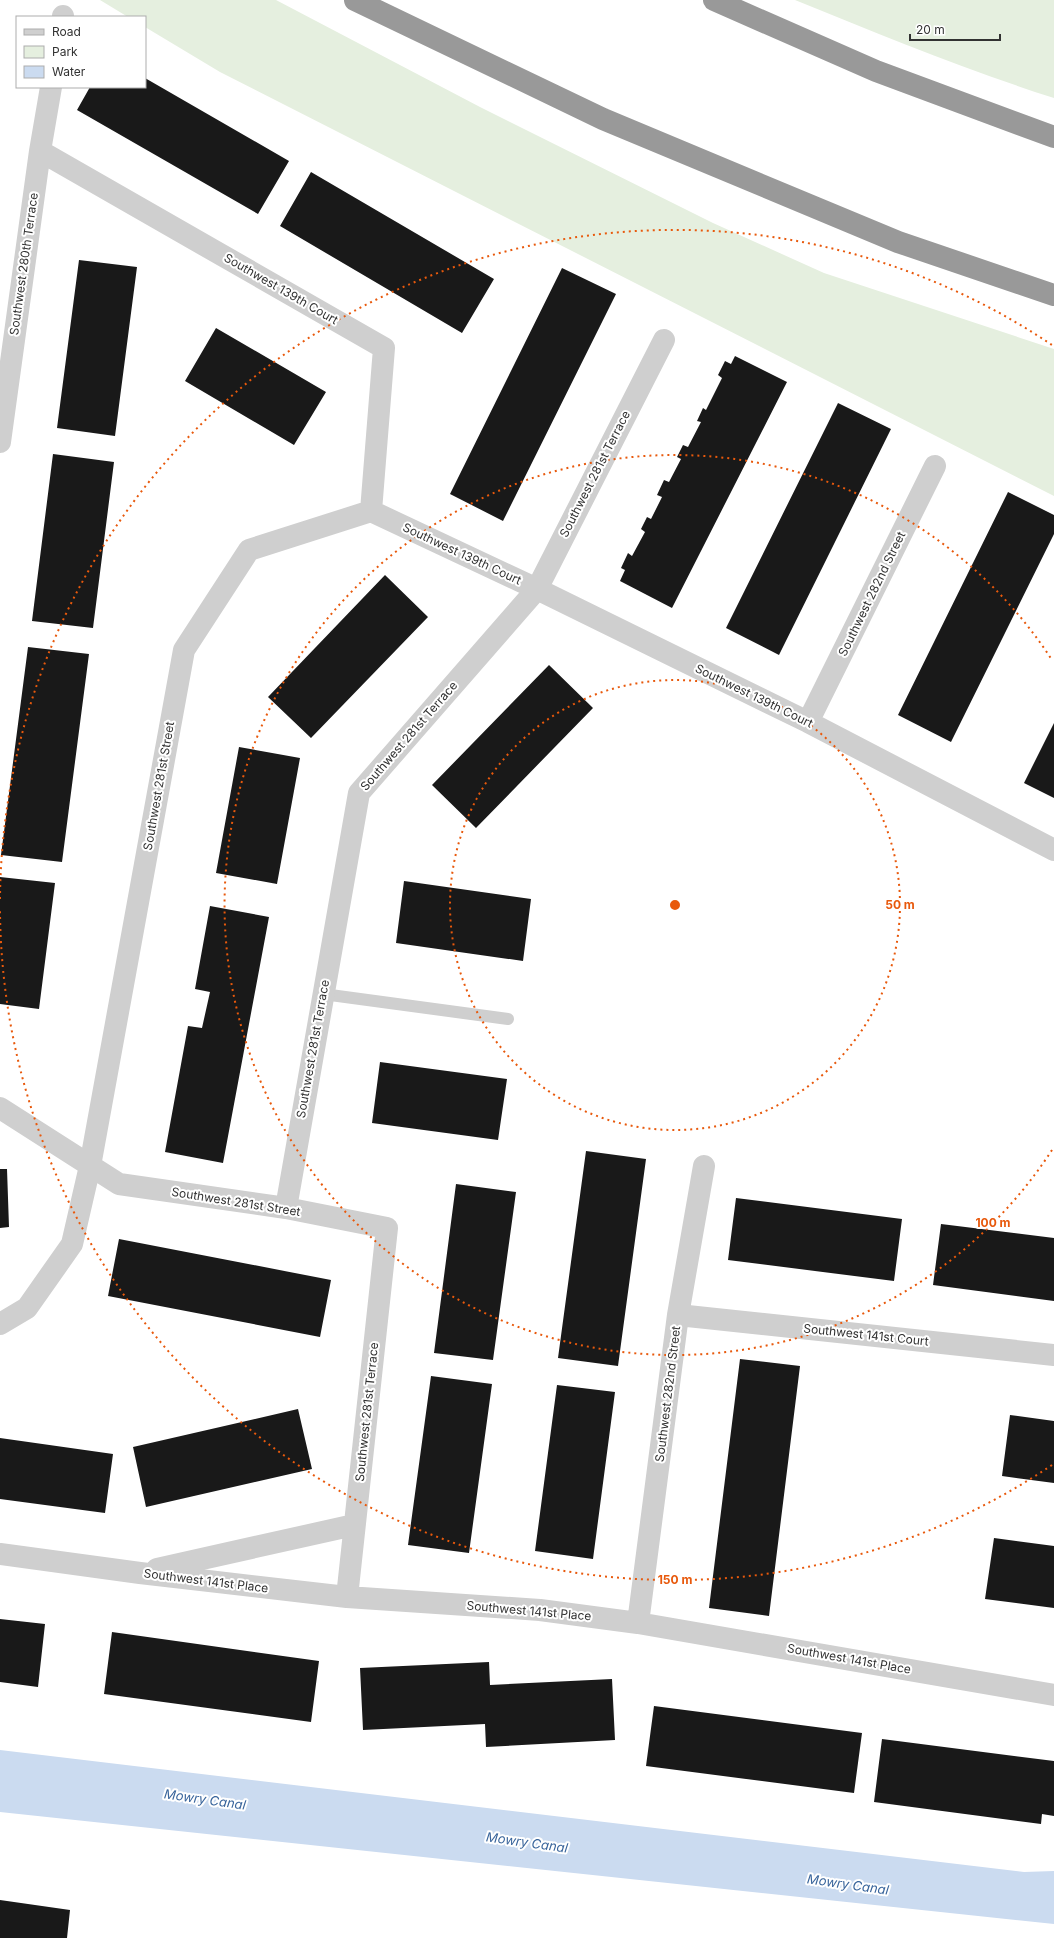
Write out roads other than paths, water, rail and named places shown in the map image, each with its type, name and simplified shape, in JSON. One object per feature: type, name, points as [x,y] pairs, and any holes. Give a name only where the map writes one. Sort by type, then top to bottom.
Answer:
[{"type":"highway","points":[[355,0],[603,119],[898,242],[1054,295]]},
{"type":"highway","points":[[714,0],[876,71],[982,112],[1054,137]]},
{"type":"highway","points":[[982,112],[1054,123]]},
{"type":"street","name":"Southwest 280th Terrace","points":[[0,442],[40,151],[51,88]]},
{"type":"street","name":"Southwest 139th Court","points":[[40,151],[384,348],[371,511],[537,589],[808,722],[1054,850]]},
{"type":"street","name":"Southwest 281st Terrace","points":[[286,1208],[322,994],[359,793],[537,589],[664,340]]},
{"type":"street","name":"Southwest 282nd Street","points":[[808,722],[935,466]]},
{"type":"street","name":"Southwest 281st Street","points":[[0,1324],[27,1308],[72,1244],[90,1166],[184,650],[248,550],[371,511]]},
{"type":"street","points":[[0,1108],[90,1166]]},
{"type":"street","name":"Southwest 281st Street","points":[[90,1166],[119,1184],[286,1208],[387,1228]]},
{"type":"street","name":"Southwest 282nd Street","points":[[638,1623],[678,1315],[704,1166]]},
{"type":"street","name":"Southwest 281st Terrace","points":[[347,1597],[387,1228]]},
{"type":"street","name":"Southwest 141st Court","points":[[678,1315],[1054,1355]]},
{"type":"street","points":[[140,1573],[354,1525]]},
{"type":"street","name":"Southwest 141st Place","points":[[0,1554],[140,1573],[347,1597],[540,1610],[638,1623],[1054,1694]]},
{"type":"lane","points":[[322,994],[508,1019]]},
{"type":"water","name":"Mowry Canal","points":[[0,1750],[1024,1872],[1054,1871],[1054,1924],[0,1812]]}]
